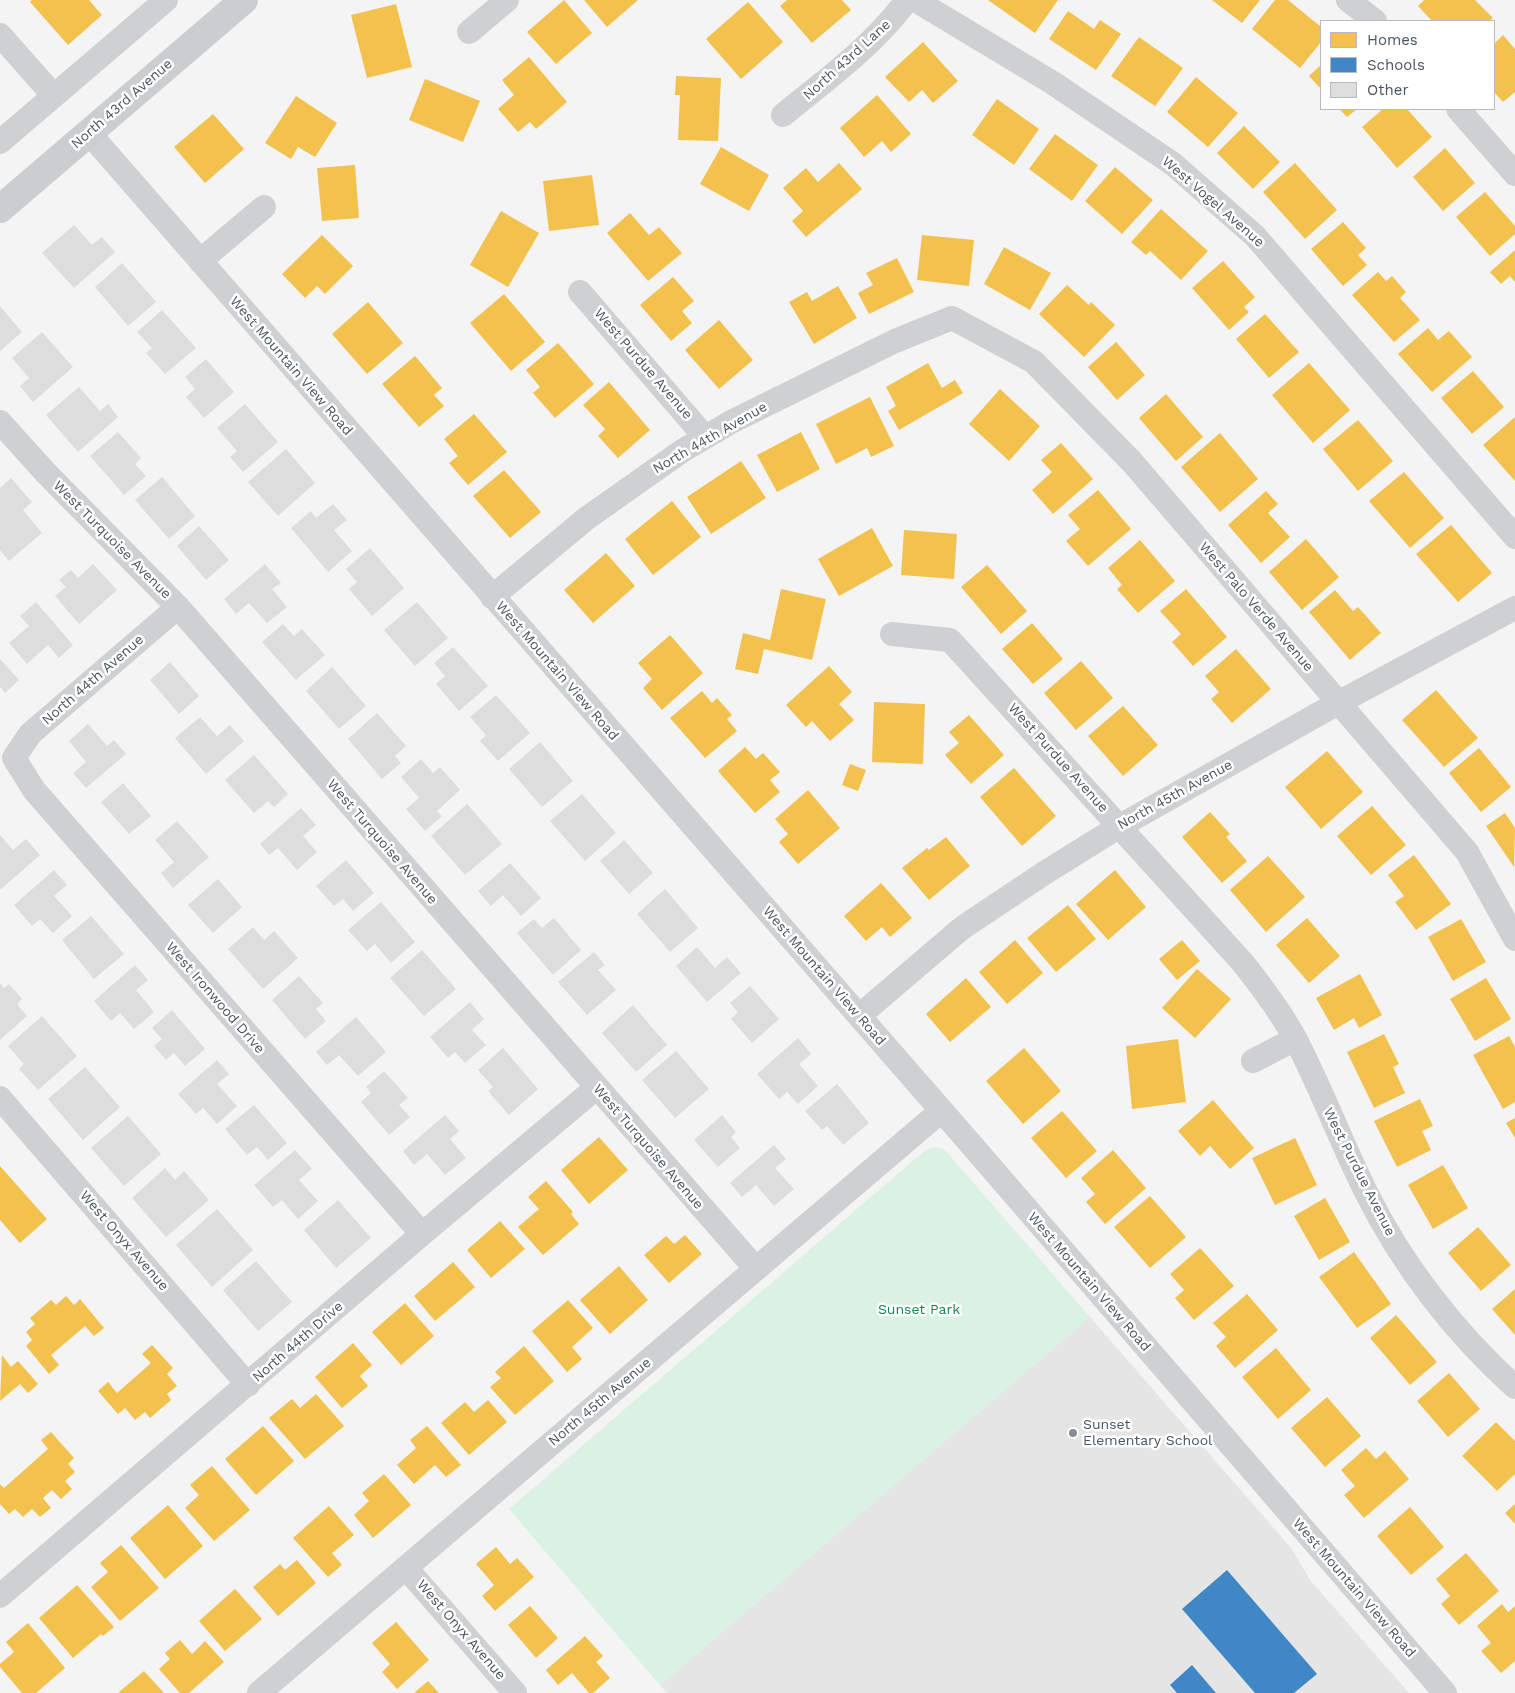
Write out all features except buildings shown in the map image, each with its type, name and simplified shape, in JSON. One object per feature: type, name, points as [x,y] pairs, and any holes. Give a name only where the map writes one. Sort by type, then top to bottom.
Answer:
[{"type":"main road","name":"North 43rd Avenue","points":[[0,209],[244,0]]},
{"type":"street","points":[[469,32],[507,0]]},
{"type":"street","name":"North 43rd Lane","points":[[783,115],[873,39],[891,21],[907,0]]},
{"type":"street","name":"West Vogel Avenue","points":[[915,0],[1053,83],[1173,164],[1248,230],[1515,537]]},
{"type":"street","points":[[1348,0],[1374,20]]},
{"type":"street","points":[[0,142],[54,96],[153,4]]},
{"type":"street","points":[[0,35],[54,96]]},
{"type":"street","points":[[1459,110],[1515,174]]},
{"type":"street","name":"West Mountain View Road","points":[[89,132],[492,597],[859,1016],[1445,1693]]},
{"type":"street","points":[[200,261],[264,208]]},
{"type":"street","name":"West Purdue Avenue","points":[[580,292],[705,437]]},
{"type":"street","name":"North 44th Avenue","points":[[492,597],[587,518],[634,482],[705,437],[896,341],[952,318]]},
{"type":"street","name":"West Palo Verde Avenue","points":[[952,318],[1034,362],[1132,462],[1467,852],[1515,939]]},
{"type":"street","name":"West Turquoise Avenue","points":[[3,430],[178,607],[756,1270]]},
{"type":"street","name":"North 44th Avenue","points":[[14,758],[30,734],[178,607]]},
{"type":"street","name":"North 45th Avenue","points":[[859,1016],[962,928],[1120,826],[1338,703],[1515,608]]},
{"type":"street","name":"West Purdue Avenue","points":[[892,634],[950,640],[1243,963],[1273,1001],[1295,1039],[1367,1194],[1396,1244],[1430,1294],[1470,1342],[1515,1387]]},
{"type":"street","name":"West Ironwood Drive","points":[[14,758],[34,790],[422,1234]]},
{"type":"street","points":[[1252,1061],[1295,1039]]},
{"type":"street","name":"North 44th Drive","points":[[0,1596],[422,1234],[596,1088]]},
{"type":"street","name":"West Onyx Avenue","points":[[0,1098],[248,1385]]},
{"type":"street","name":"North 45th Avenue","points":[[259,1693],[941,1111]]},
{"type":"street","name":"West Onyx Avenue","points":[[406,1568],[515,1693]]},
{"type":"shaded area","name":"Sunset Elementary School","points":[[1090,1317],[1292,1549],[1310,1580],[1409,1693],[667,1693],[660,1685]]},
{"type":"green space","name":"Sunset Park","points":[[936,1147],[945,1150],[1090,1317],[660,1685],[509,1509],[915,1159],[928,1149]]},
{"type":"place","name":"Sunset Elementary School","points":[[1073,1433]]}]
